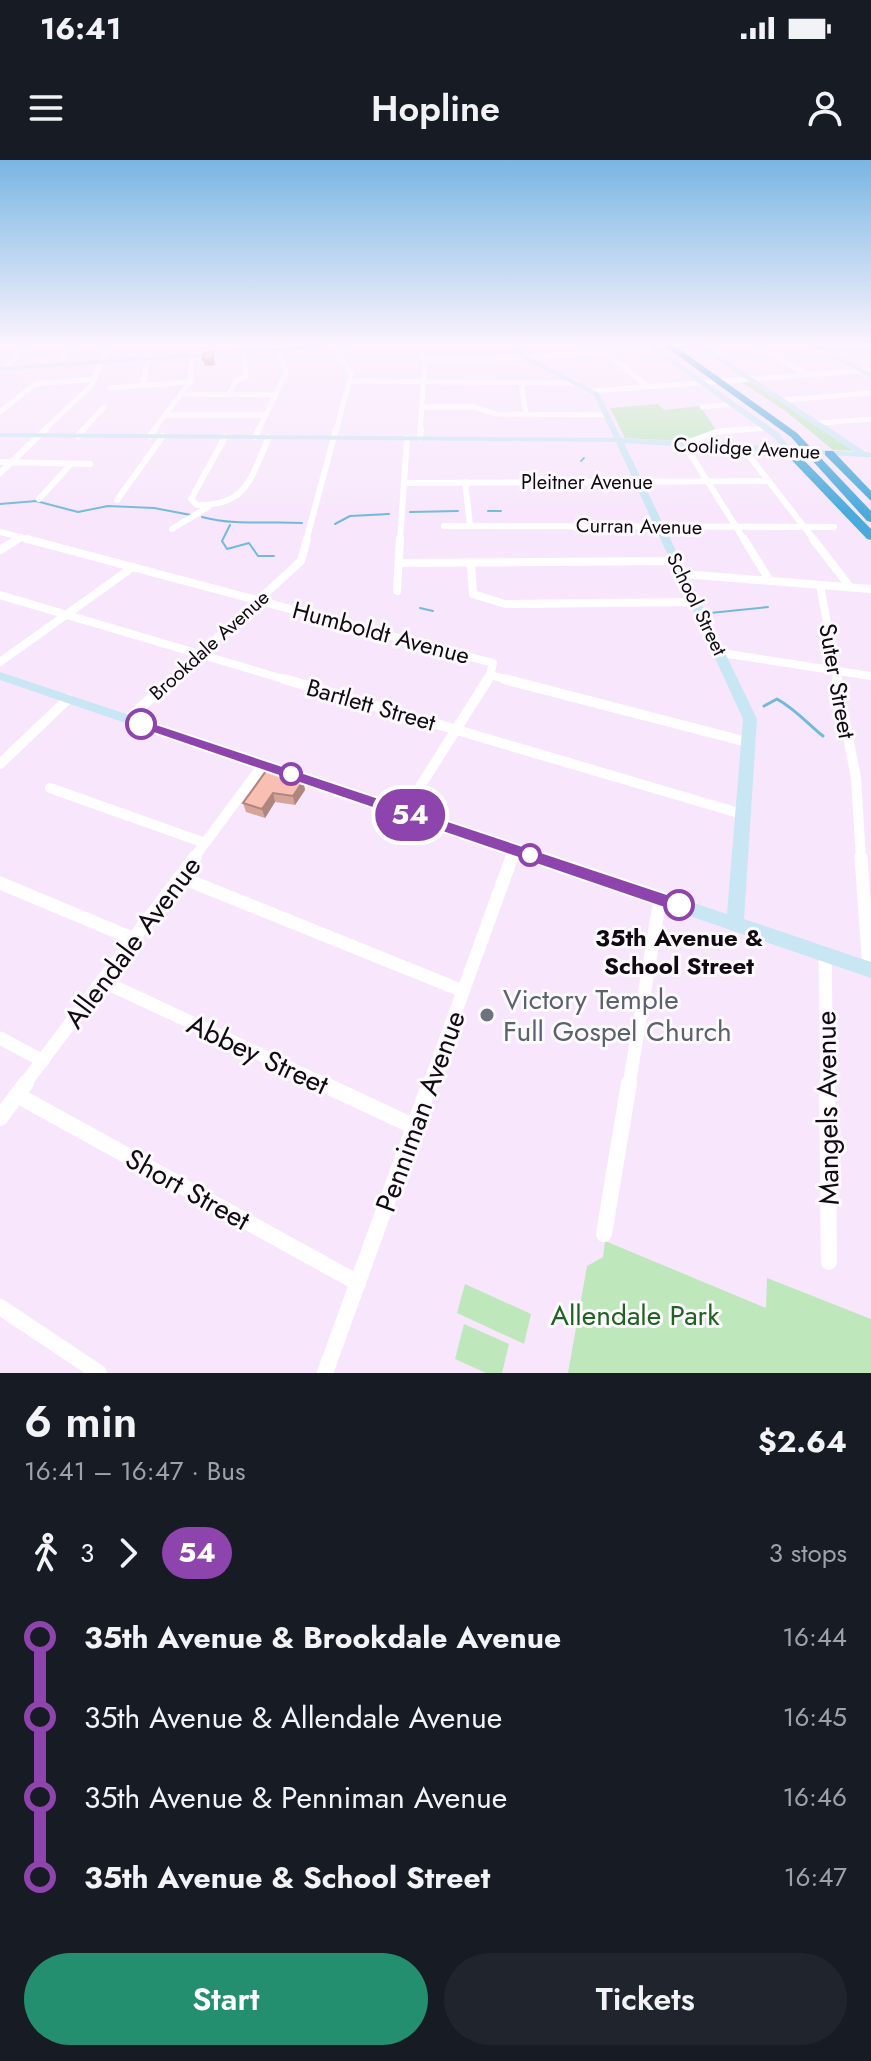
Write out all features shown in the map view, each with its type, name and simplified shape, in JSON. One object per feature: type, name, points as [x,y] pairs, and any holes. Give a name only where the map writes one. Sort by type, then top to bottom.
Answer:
[{"type":"highway","points":[[750,401],[806,446],[835,459],[871,498]]},
{"type":"highway","points":[[762,401],[780,413],[820,452],[871,518]]},
{"type":"highway","points":[[788,450],[871,536]]},
{"type":"street","points":[[0,473],[74,401]]},
{"type":"street","points":[[150,436],[176,401]]},
{"type":"street","points":[[255,437],[272,401]]},
{"type":"street","name":"Brookdale Avenue","points":[[128,719],[301,561],[345,401]]},
{"type":"street","points":[[420,438],[422,401]]},
{"type":"street","points":[[524,401],[526,414]]},
{"type":"street","name":"School Street","points":[[599,401],[722,653],[750,719],[735,924]]},
{"type":"street","points":[[730,401],[766,428],[788,450]]},
{"type":"street","points":[[785,401],[869,455]]},
{"type":"street","points":[[702,407],[734,404]]},
{"type":"street","points":[[78,436],[104,407]]},
{"type":"street","points":[[422,407],[474,407],[488,413],[607,415]]},
{"type":"street","points":[[166,415],[266,415]]},
{"type":"street","points":[[820,423],[871,419]]},
{"type":"street","points":[[766,428],[716,432],[684,444],[770,581]]},
{"type":"street","name":"Coolidge Avenue","points":[[0,435],[619,440],[869,455]]},
{"type":"street","points":[[117,500],[163,436]]},
{"type":"street","points":[[208,507],[197,505],[191,499],[225,437]]},
{"type":"street","points":[[172,529],[208,507],[239,499],[269,437]]},
{"type":"street","points":[[397,591],[407,438]]},
{"type":"street","name":"Suter Street","points":[[743,448],[850,587]]},
{"type":"street","points":[[0,462],[90,464]]},
{"type":"street","points":[[39,499],[71,464]]},
{"type":"street","name":"Pleitner Avenue","points":[[404,483],[769,481]]},
{"type":"street","points":[[465,482],[470,525]]},
{"type":"street","name":"Curran Avenue","points":[[444,526],[834,527]]},
{"type":"street","name":"Humboldt Avenue","points":[[0,532],[493,663],[490,675],[747,742]]},
{"type":"street","points":[[0,550],[21,537]]},
{"type":"street","points":[[399,563],[677,561]]},
{"type":"street","points":[[471,563],[473,594],[505,604],[697,602]]},
{"type":"street","points":[[0,662],[133,567]]},
{"type":"street","points":[[683,574],[871,589]]},
{"type":"street","name":"Suter Street","points":[[820,585],[856,778],[870,970]]},
{"type":"street","name":"Bartlett Street","points":[[0,595],[742,814]]},
{"type":"street","points":[[722,653],[871,676]]},
{"type":"street","points":[[404,812],[490,675]]},
{"type":"street","points":[[0,676],[870,970]]},
{"type":"street","points":[[0,764],[68,699]]},
{"type":"street","name":"Allendale Avenue","points":[[0,1118],[263,765]]},
{"type":"street","points":[[50,788],[205,843]]},
{"type":"street","name":"Penniman Avenue","points":[[325,1373],[514,850]]},
{"type":"street","points":[[180,877],[463,991]]},
{"type":"street","points":[[0,883],[134,939]]},
{"type":"street","points":[[604,1234],[660,899]]},
{"type":"street","name":"Mangels Avenue","points":[[825,954],[829,1262]]},
{"type":"street","name":"Abbey Street","points":[[102,981],[415,1127]]},
{"type":"street","points":[[0,1038],[43,1061]]},
{"type":"street","name":"Short Street","points":[[17,1095],[358,1283]]},
{"type":"street","points":[[0,1307],[99,1373]]},
{"type":"green space","points":[[770,401],[781,401],[857,451],[833,450]]},
{"type":"green space","points":[[658,404],[664,410],[700,406],[716,430],[681,441],[625,438],[610,408]]},
{"type":"green space","name":"Allendale Park","points":[[605,1241],[766,1308],[767,1278],[871,1319],[871,1373],[568,1373],[587,1266],[603,1257]]},
{"type":"green space","points":[[465,1284],[531,1314],[524,1344],[457,1313]]},
{"type":"green space","points":[[464,1324],[509,1344],[502,1373],[486,1373],[455,1359]]},
{"type":"building","points":[[266,771],[303,781],[293,796],[273,793],[262,809],[243,803]]},
{"type":"waterway","points":[[581,461],[584,458]]},
{"type":"waterway","points":[[0,504],[36,501],[78,512],[108,506],[154,508],[191,515]]},
{"type":"waterway","points":[[410,512],[458,511]]},
{"type":"waterway","points":[[488,511],[501,511]]},
{"type":"waterway","points":[[335,524],[350,516],[389,514]]},
{"type":"waterway","points":[[202,517],[239,522],[302,523]]},
{"type":"waterway","points":[[230,525],[222,541],[227,549],[249,543],[258,556],[274,556]]},
{"type":"waterway","points":[[710,613],[768,607]]},
{"type":"waterway","points":[[420,608],[433,611]]},
{"type":"waterway","points":[[764,706],[777,699],[823,736]]},
{"type":"bus line","name":"54","points":[[141,724],[679,905]]},
{"type":"place","name":"35th Avenue & School Street","points":[[679,905]]},
{"type":"place","name":"Victory Temple Full Gospel Church","points":[[487,1015]]}]
